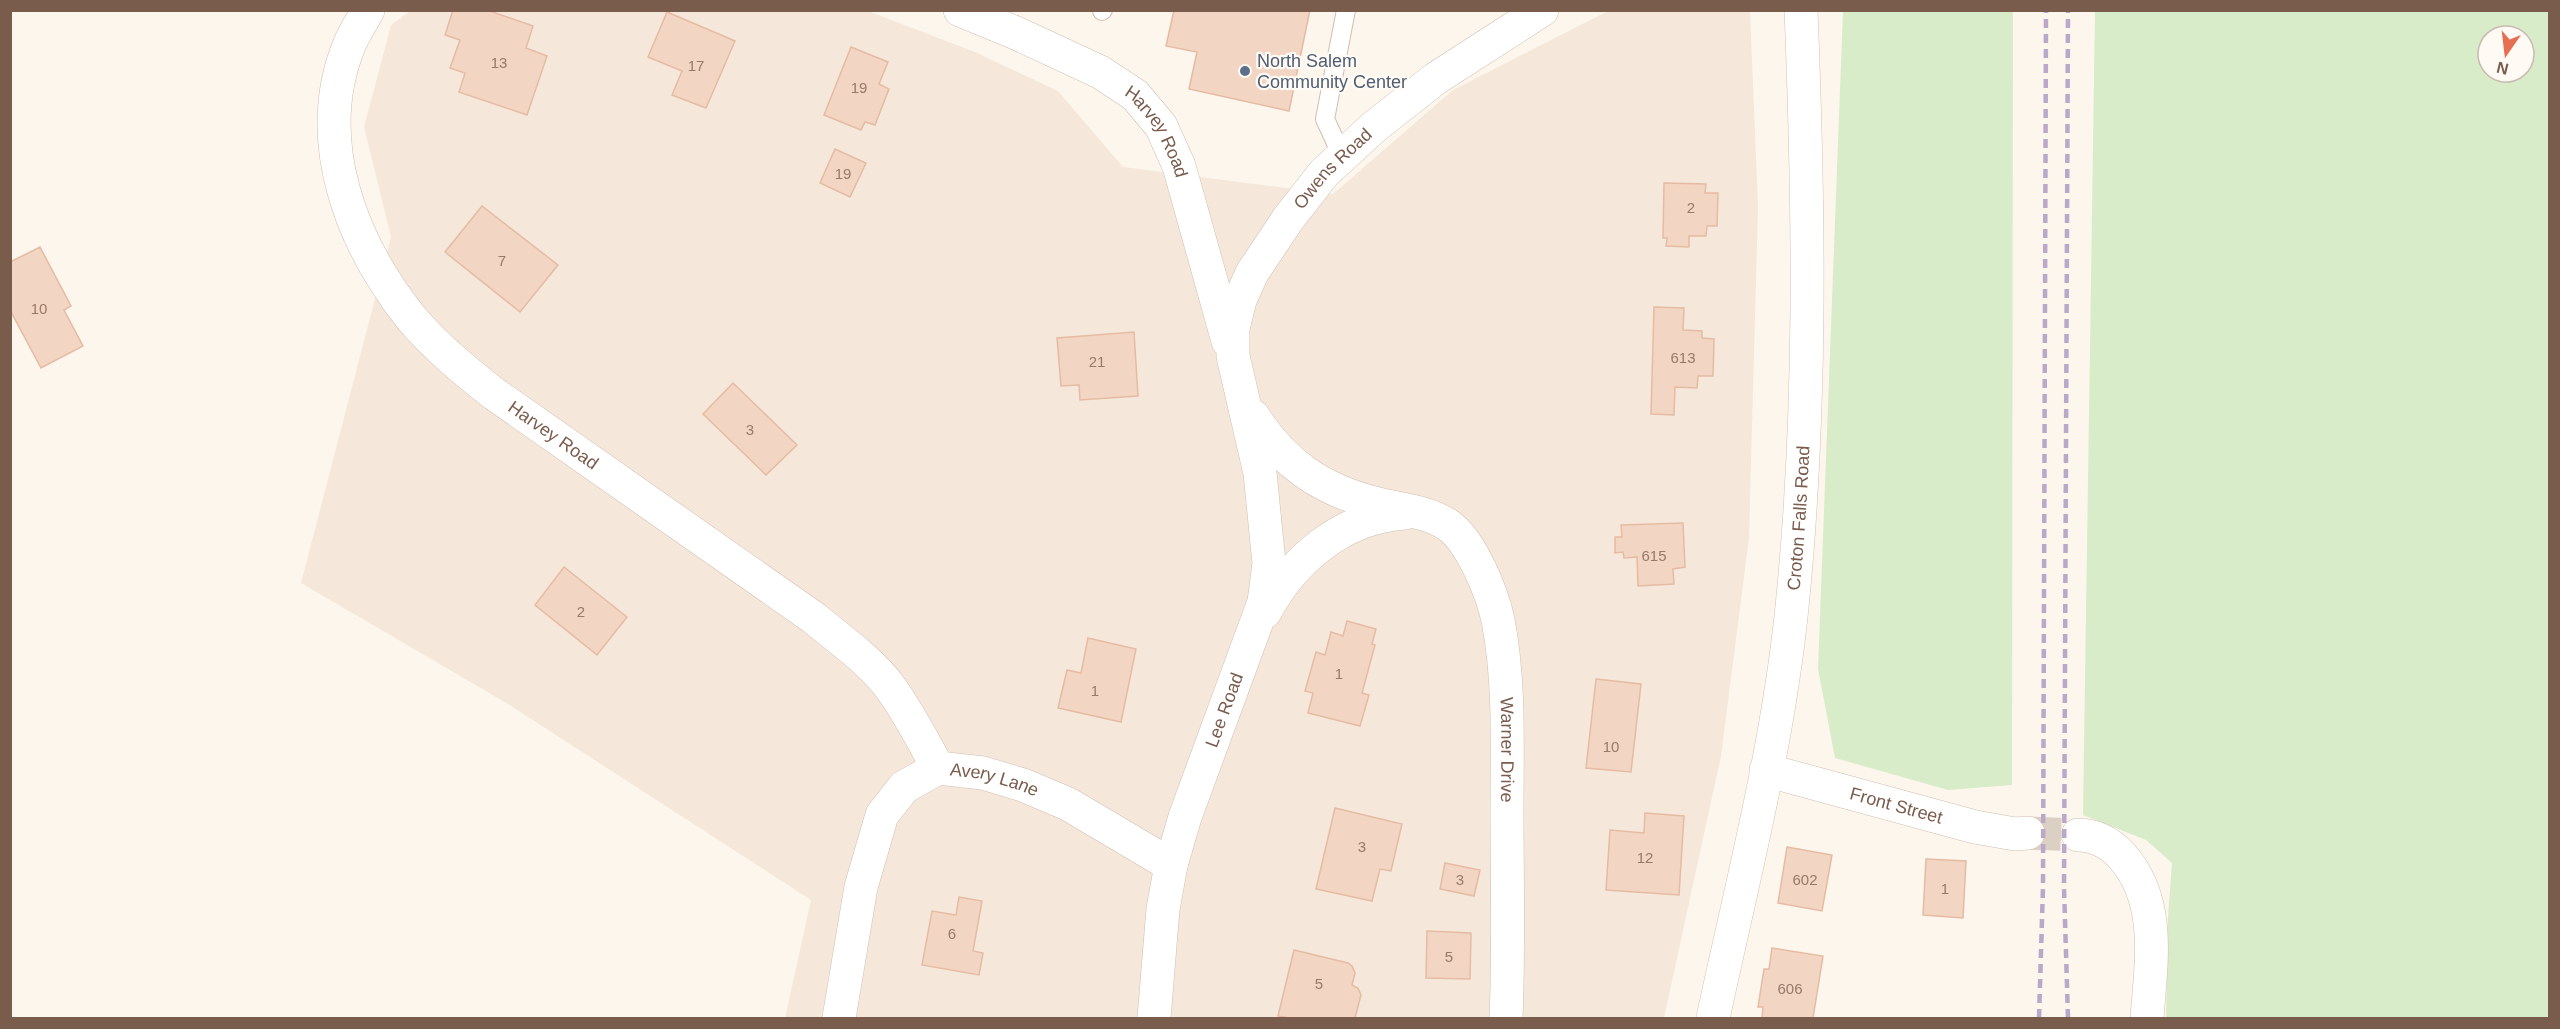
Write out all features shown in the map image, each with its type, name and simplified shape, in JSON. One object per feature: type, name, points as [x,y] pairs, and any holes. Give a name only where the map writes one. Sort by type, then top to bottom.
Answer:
[{"type":"street","name":"Harvey Road","points":[[368,10],[350,43],[338,89],[334,134],[340,181],[355,225],[382,277],[413,320],[450,358],[493,393],[814,618],[861,658],[889,686],[938,768]]},
{"type":"street","name":"Harvey Road","points":[[960,10],[1100,72],[1135,95],[1161,126],[1179,166],[1233,356]]},
{"type":"street","name":"Owens Road","points":[[1244,401],[1233,356],[1233,328],[1240,300],[1251,273],[1295,210],[1324,173],[1374,127],[1435,79],[1542,10]]},
{"type":"street","name":"Croton Falls Road","points":[[1713,1018],[1766,770],[1792,609],[1801,501],[1807,255],[1806,142],[1800,10]]},
{"type":"street","name":"Warner Drive","points":[[1244,401],[1267,438],[1296,468],[1332,489],[1375,503],[1420,512],[1449,526],[1469,550],[1486,580],[1497,618],[1503,658],[1507,724],[1506,1018]]},
{"type":"street","name":"Lee Road","points":[[1154,1018],[1163,909],[1171,865],[1185,817],[1264,602],[1269,563],[1260,473],[1244,401]]},
{"type":"street","name":"Warner Drive","points":[[1252,638],[1278,588],[1312,551],[1351,526],[1388,514],[1420,512]]},
{"type":"street","name":"Avery Lane","points":[[839,1018],[861,886],[882,815],[904,786],[938,768],[983,773],[1023,785],[1068,804],[1171,865]]},
{"type":"street","name":"Front Street","points":[[1766,770],[1975,827],[2015,834],[2028,833]]},
{"type":"street","points":[[2078,835],[2087,835],[2112,845],[2133,868],[2146,900],[2152,936],[2148,1018]]},
{"type":"lane","points":[[1342,156],[1324,119],[1346,10]]},
{"type":"shaded area","points":[[410,11],[868,11],[975,52],[1058,91],[1123,167],[1333,194],[1453,90],[1608,11],[1750,11],[1758,207],[1749,538],[1721,756],[1664,1018],[785,1018],[811,900],[508,704],[301,583],[391,237],[364,127],[391,25]]},
{"type":"green space","points":[[1843,11],[2013,11],[2012,785],[1948,790],[1835,758],[1818,669]]},
{"type":"green space","points":[[2095,11],[2549,11],[2549,1018],[2166,1018],[2168,917],[2172,863],[2146,840],[2083,815]]},
{"type":"building","points":[[453,10],[487,10],[533,26],[526,48],[547,56],[527,115],[459,92],[465,73],[450,68],[460,40],[445,35]]},
{"type":"building","name":"North Salem Community Center","points":[[1174,10],[1310,10],[1289,111],[1189,89],[1197,52],[1166,46]]},
{"type":"building","points":[[667,12],[735,41],[706,108],[672,95],[682,71],[648,57]]},
{"type":"building","points":[[851,47],[888,62],[879,84],[889,89],[875,125],[865,122],[861,130],[824,115]]},
{"type":"building","points":[[835,149],[866,163],[850,197],[820,183]]},
{"type":"building","points":[[1664,183],[1706,184],[1705,193],[1718,193],[1717,226],[1707,226],[1706,236],[1689,236],[1689,247],[1666,246],[1667,238],[1663,238]]},
{"type":"building","points":[[482,206],[558,265],[520,312],[445,252]]},
{"type":"building","points":[[40,247],[71,306],[64,310],[83,346],[41,368],[10,310],[10,262]]},
{"type":"building","points":[[1654,307],[1684,308],[1683,330],[1702,331],[1702,338],[1714,339],[1713,376],[1698,376],[1697,388],[1675,387],[1674,415],[1651,414]]},
{"type":"building","points":[[1134,332],[1138,396],[1080,400],[1079,385],[1061,386],[1057,338]]},
{"type":"building","points":[[733,383],[797,445],[766,475],[703,414]]},
{"type":"building","points":[[1683,523],[1685,567],[1673,569],[1674,584],[1638,586],[1637,557],[1624,558],[1623,552],[1615,553],[1615,537],[1622,537],[1621,525]]},
{"type":"building","points":[[564,567],[627,617],[597,655],[535,605]]},
{"type":"building","points":[[1347,621],[1376,629],[1372,644],[1375,645],[1362,693],[1369,695],[1360,726],[1308,713],[1313,693],[1305,691],[1316,652],[1325,655],[1331,632],[1343,636]]},
{"type":"building","points":[[1088,638],[1136,649],[1121,722],[1058,708],[1067,670],[1081,673]]},
{"type":"building","points":[[1596,679],[1641,684],[1631,772],[1586,768]]},
{"type":"building","points":[[1335,808],[1402,824],[1391,871],[1380,869],[1372,901],[1316,889]]},
{"type":"building","points":[[1645,813],[1684,816],[1679,895],[1606,890],[1610,830],[1644,833]]},
{"type":"building","points":[[1787,847],[1832,855],[1822,911],[1778,903]]},
{"type":"building","points":[[1926,859],[1966,861],[1963,918],[1923,915]]},
{"type":"building","points":[[1445,863],[1480,870],[1474,896],[1440,889]]},
{"type":"building","points":[[959,897],[982,901],[973,951],[983,953],[979,975],[922,965],[932,911],[956,915]]},
{"type":"building","points":[[1427,931],[1471,933],[1470,979],[1426,978]]},
{"type":"building","points":[[1772,948],[1823,956],[1813,1018],[1762,1018],[1763,1007],[1758,1007],[1764,969],[1769,969]]},
{"type":"building","points":[[1294,950],[1348,963],[1352,966],[1355,973],[1352,985],[1358,988],[1361,995],[1355,1018],[1278,1016]]},
{"type":"tunnel","points":[[2028,833],[2078,835]]},
{"type":"railway","points":[[2039,1018],[2043,887],[2046,10]]},
{"type":"railway","points":[[2068,10],[2064,887],[2068,1018]]},
{"type":"place","name":"North Salem Community Center","points":[[1245,71]]}]
